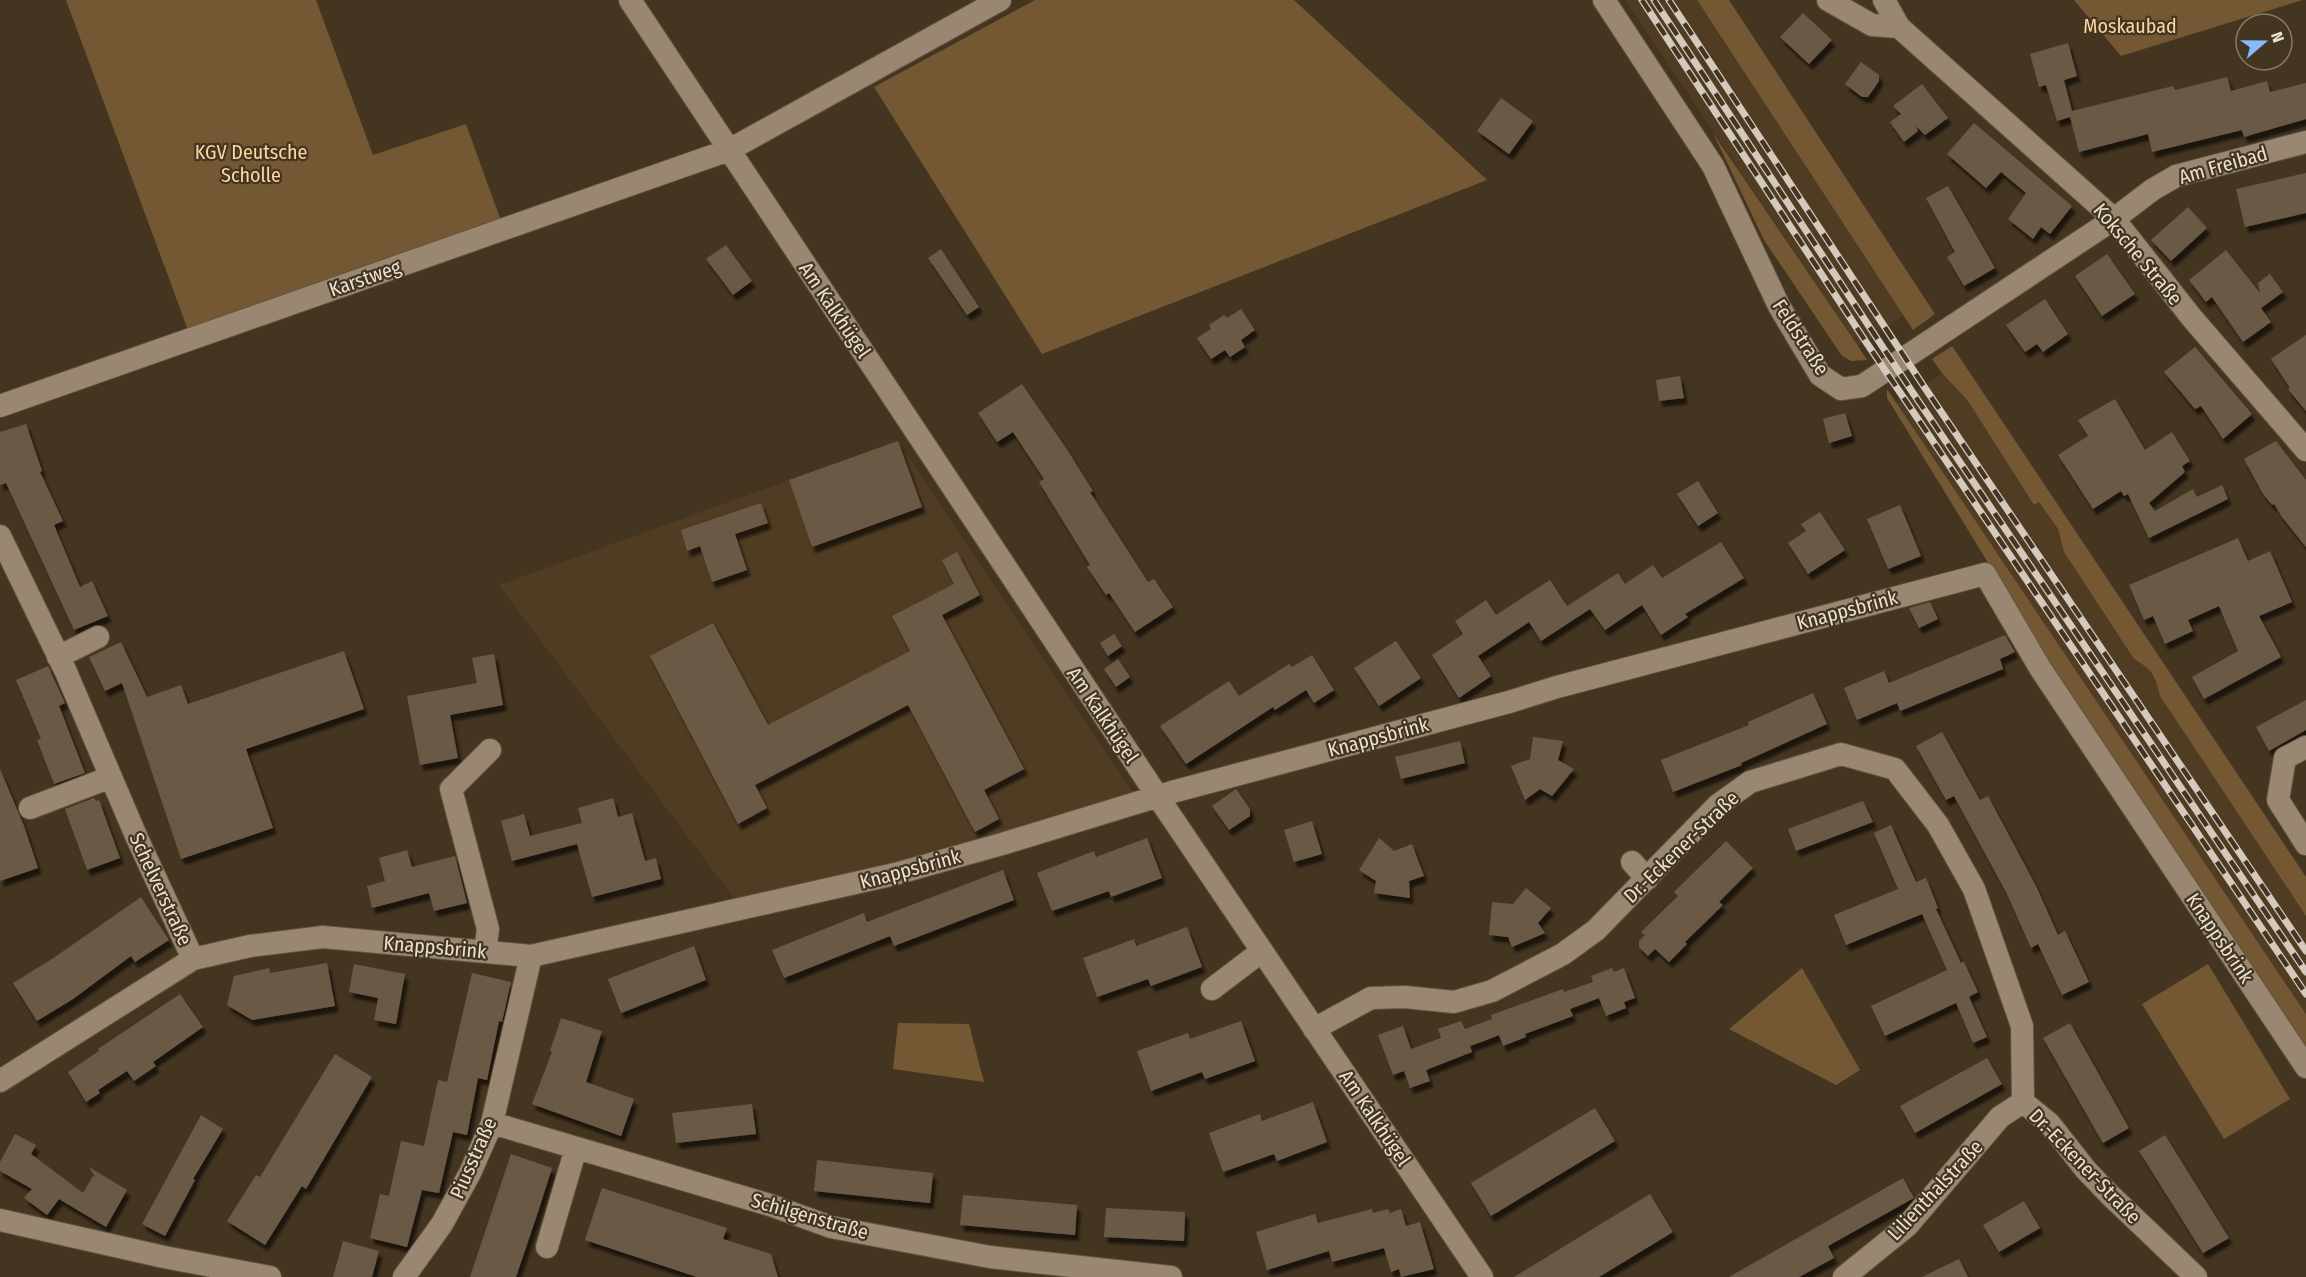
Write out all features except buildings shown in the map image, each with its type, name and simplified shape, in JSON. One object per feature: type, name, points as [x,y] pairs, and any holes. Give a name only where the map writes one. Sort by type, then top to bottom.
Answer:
[{"type":"street","name":"Am Kalkhügel","points":[[630,0],[1158,797],[1482,1277]]},
{"type":"street","points":[[729,150],[1000,0]]},
{"type":"street","name":"Feldstraße","points":[[1604,0],[1713,166],[1779,306],[1815,367],[1820,375],[1841,389],[1862,386],[2114,219]]},
{"type":"street","points":[[1828,0],[1872,25],[1899,27]]},
{"type":"street","name":"Koksche Straße","points":[[1884,0],[1899,27],[2114,219],[2192,318],[2306,450]]},
{"type":"street","name":"Am Freibad","points":[[2114,219],[2152,190],[2176,176],[2306,142]]},
{"type":"street","name":"Karstweg","points":[[0,406],[729,150]]},
{"type":"street","name":"Schelverstraße","points":[[0,536],[58,657],[193,959],[0,1081]]},
{"type":"street","name":"Knappsbrink","points":[[193,959],[250,946],[323,937],[531,956],[708,918],[895,874],[1158,797],[1557,687],[1985,574],[2040,668],[2306,1067]]},
{"type":"street","points":[[58,657],[98,637]]},
{"type":"street","points":[[2306,747],[2285,758],[2278,800],[2306,844]]},
{"type":"street","points":[[485,952],[488,929],[451,789],[490,750]]},
{"type":"street","name":"Dr.-Eckener-Straße","points":[[1314,1029],[1371,998],[1405,997],[1454,1002],[1492,991],[1563,954],[1596,930],[1640,871],[1718,805],[1750,782],[1841,754],[1895,769],[1938,825],[1974,889],[2022,1026],[2023,1102],[2049,1124],[2086,1170],[2109,1194],[2196,1277]]},
{"type":"street","points":[[30,808],[111,777]]},
{"type":"street","points":[[1212,989],[1262,951]]},
{"type":"street","name":"Piusstraße","points":[[404,1277],[442,1224],[470,1173],[492,1123],[531,956]]},
{"type":"street","name":"Lilienthalstraße","points":[[1844,1277],[1907,1226],[2000,1117],[2023,1102]]},
{"type":"street","name":"Schilgenstraße","points":[[492,1123],[770,1205],[831,1227],[990,1257],[1171,1277]]},
{"type":"street","points":[[547,1247],[576,1148]]},
{"type":"street","points":[[0,1220],[164,1257],[270,1277]]},
{"type":"shaded area","points":[[1625,0],[1697,0],[1904,316],[1858,346]]},
{"type":"shaded area","points":[[1942,373],[1968,401],[2034,504],[2039,501],[2058,529],[2064,552],[2134,659],[2148,667],[2155,677],[2160,696],[2306,916],[2306,1014],[1896,404]]},
{"type":"shaded area","points":[[898,441],[1134,794],[934,855],[737,902],[499,585]]},
{"type":"green space","name":"KGV Deutsche Scholle","points":[[66,0],[316,0],[373,155],[466,124],[501,221],[188,330]]},
{"type":"green space","points":[[1035,0],[1294,0],[1487,180],[1042,354],[874,87]]},
{"type":"green space","points":[[1697,0],[1729,0],[1935,314],[1913,330]]},
{"type":"green space","name":"Moskaubad","points":[[2074,0],[2303,0],[2264,12],[2234,12],[2234,21],[2121,56]]},
{"type":"green space","points":[[1713,133],[1867,360],[1851,361],[1842,356],[1764,240]]},
{"type":"green space","points":[[1952,346],[2306,877],[2306,916],[2160,696],[2152,674],[2134,659],[2064,552],[2058,529],[2039,502],[2034,505],[1968,401],[1932,359]]},
{"type":"green space","points":[[1887,389],[2306,1014],[2306,1051],[2049,662],[1887,398]]},
{"type":"green space","points":[[2208,964],[2290,1099],[2224,1139],[2142,1004]]},
{"type":"green space","points":[[1802,968],[1860,1070],[1836,1085],[1729,1029]]},
{"type":"green space","points":[[898,1023],[969,1024],[984,1082],[893,1069]]},
{"type":"railway","points":[[1642,0],[1866,342],[2306,994]]},
{"type":"railway","points":[[1654,0],[1913,393],[2306,972]]},
{"type":"railway","points":[[1669,0],[1923,385],[2306,951]]}]
